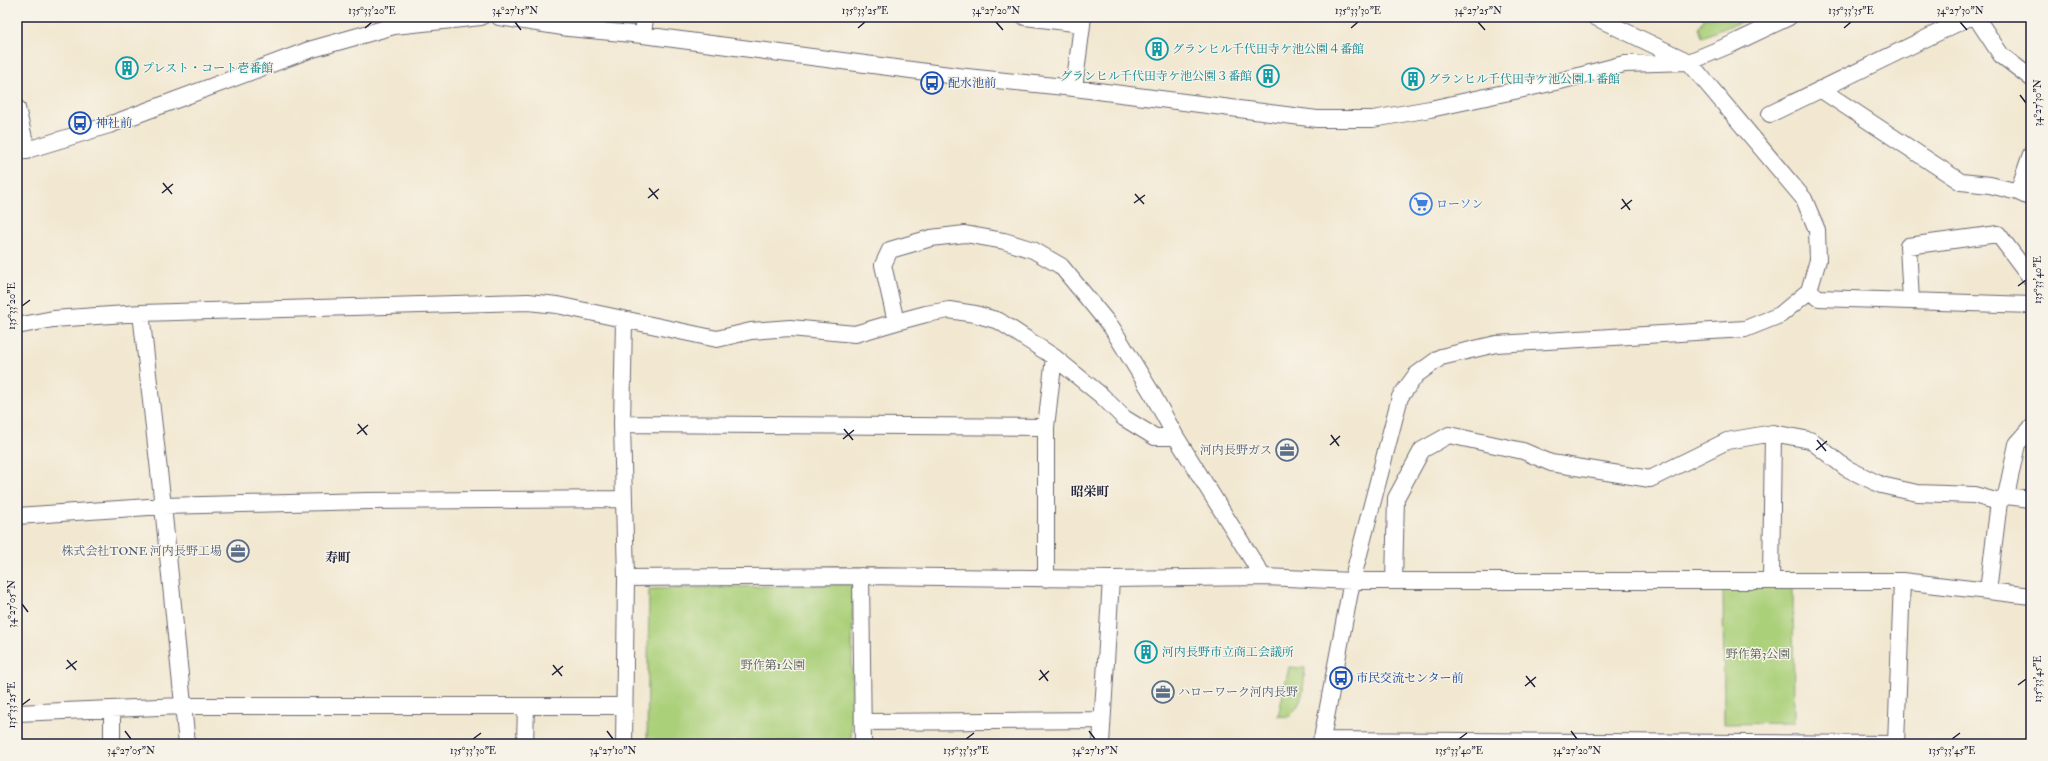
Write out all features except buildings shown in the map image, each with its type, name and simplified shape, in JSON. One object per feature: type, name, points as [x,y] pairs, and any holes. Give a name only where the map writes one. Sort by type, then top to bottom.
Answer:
[{"type":"street","points":[[17,108],[22,152],[109,125],[309,50],[394,26],[481,17]]},
{"type":"street","points":[[499,17],[569,28],[643,35],[957,76],[1074,88],[1317,119],[1373,119],[1430,109],[1560,81],[1624,64],[1689,62],[1732,44],[1789,17]]},
{"type":"street","points":[[643,35],[645,17]]},
{"type":"street","points":[[1025,17],[1082,20],[1074,88]]},
{"type":"street","points":[[1596,17],[1689,62],[1804,199],[1817,230],[1818,260],[1809,291],[1780,315],[1745,329],[1496,344],[1441,356],[1416,375],[1400,397],[1352,581],[1321,742],[1895,744],[1902,581]]},
{"type":"street","points":[[1770,114],[1970,17]]},
{"type":"street","points":[[1976,17],[2001,55],[2031,78]]},
{"type":"street","points":[[1820,89],[1961,182],[1990,185],[2024,195],[2031,154]]},
{"type":"street","points":[[896,322],[883,265],[890,250],[931,238],[965,234],[1004,241],[1033,250],[1061,266],[1112,328],[1153,395],[1176,437],[1264,577]]},
{"type":"street","points":[[1911,301],[1908,246],[1998,234],[2031,278]]},
{"type":"street","points":[[1809,291],[1819,298],[2031,305]]},
{"type":"street","points":[[17,326],[53,319],[141,313],[528,302],[557,305],[717,339],[751,331],[790,328],[855,334],[926,314],[949,310],[975,314],[1000,321],[1054,357],[1102,396],[1124,418],[1155,437],[1176,437]]},
{"type":"street","points":[[141,313],[163,506],[187,744]]},
{"type":"street","points":[[624,320],[622,424],[626,578],[624,744]]},
{"type":"street","points":[[1046,578],[1046,427],[1054,357]]},
{"type":"street","points":[[622,424],[1046,427]]},
{"type":"street","points":[[1988,591],[2002,499],[2017,444],[2031,428]]},
{"type":"street","points":[[1394,580],[1396,498],[1422,450],[1449,435],[1523,451],[1552,462],[1650,479],[1727,441],[1774,433],[1810,440],[1846,468],[1881,485],[1916,493],[1974,495],[2002,499],[2031,499]]},
{"type":"street","points":[[1771,581],[1774,433]]},
{"type":"street","points":[[17,516],[163,506],[623,499]]},
{"type":"street","points":[[626,578],[861,576],[1111,579],[1264,577],[1352,581],[1902,581],[2031,596]]},
{"type":"street","points":[[861,576],[864,722],[863,744]]},
{"type":"street","points":[[1101,744],[1111,579]]},
{"type":"street","points":[[17,713],[182,706],[624,706]]},
{"type":"street","points":[[525,744],[526,706]]},
{"type":"street","points":[[112,709],[112,744]]},
{"type":"street","points":[[864,722],[1102,720]]},
{"type":"green space","points":[[1705,17],[1753,17],[1702,37],[1699,28]]},
{"type":"green space","name":"野作第1公園","points":[[853,584],[851,744],[647,744],[649,589]]},
{"type":"green space","name":"野作第3公園","points":[[1723,585],[1793,585],[1794,723],[1724,724]]},
{"type":"green space","points":[[1289,667],[1305,668],[1302,695],[1298,706],[1288,717],[1278,716]]},
{"type":"place","name":"グランヒル千代田寺ケ池公園４番館","points":[[1157,49]]},
{"type":"place","name":"プレスト・コート壱番館","points":[[127,68]]},
{"type":"place","name":"グランヒル千代田寺ケ池公園３番館","points":[[1268,76]]},
{"type":"place","name":"グランヒル千代田寺ケ池公園１番館","points":[[1413,79]]},
{"type":"place","name":"配水池前","points":[[932,83]]},
{"type":"place","name":"神社前","points":[[80,123]]},
{"type":"place","name":"ローソン","points":[[1421,204]]},
{"type":"place","name":"河内長野ガス","points":[[1287,450]]},
{"type":"place","name":"株式会社TONE 河内長野工場","points":[[238,551]]},
{"type":"place","name":"河内長野市立商工会議所","points":[[1146,652]]},
{"type":"place","name":"市民交流センター前","points":[[1341,678]]},
{"type":"place","name":"ハローワーク河内長野","points":[[1163,692]]},
{"type":"district","name":"昭栄町","points":[[1090,492]]},
{"type":"district","name":"寿町","points":[[338,558]]}]
